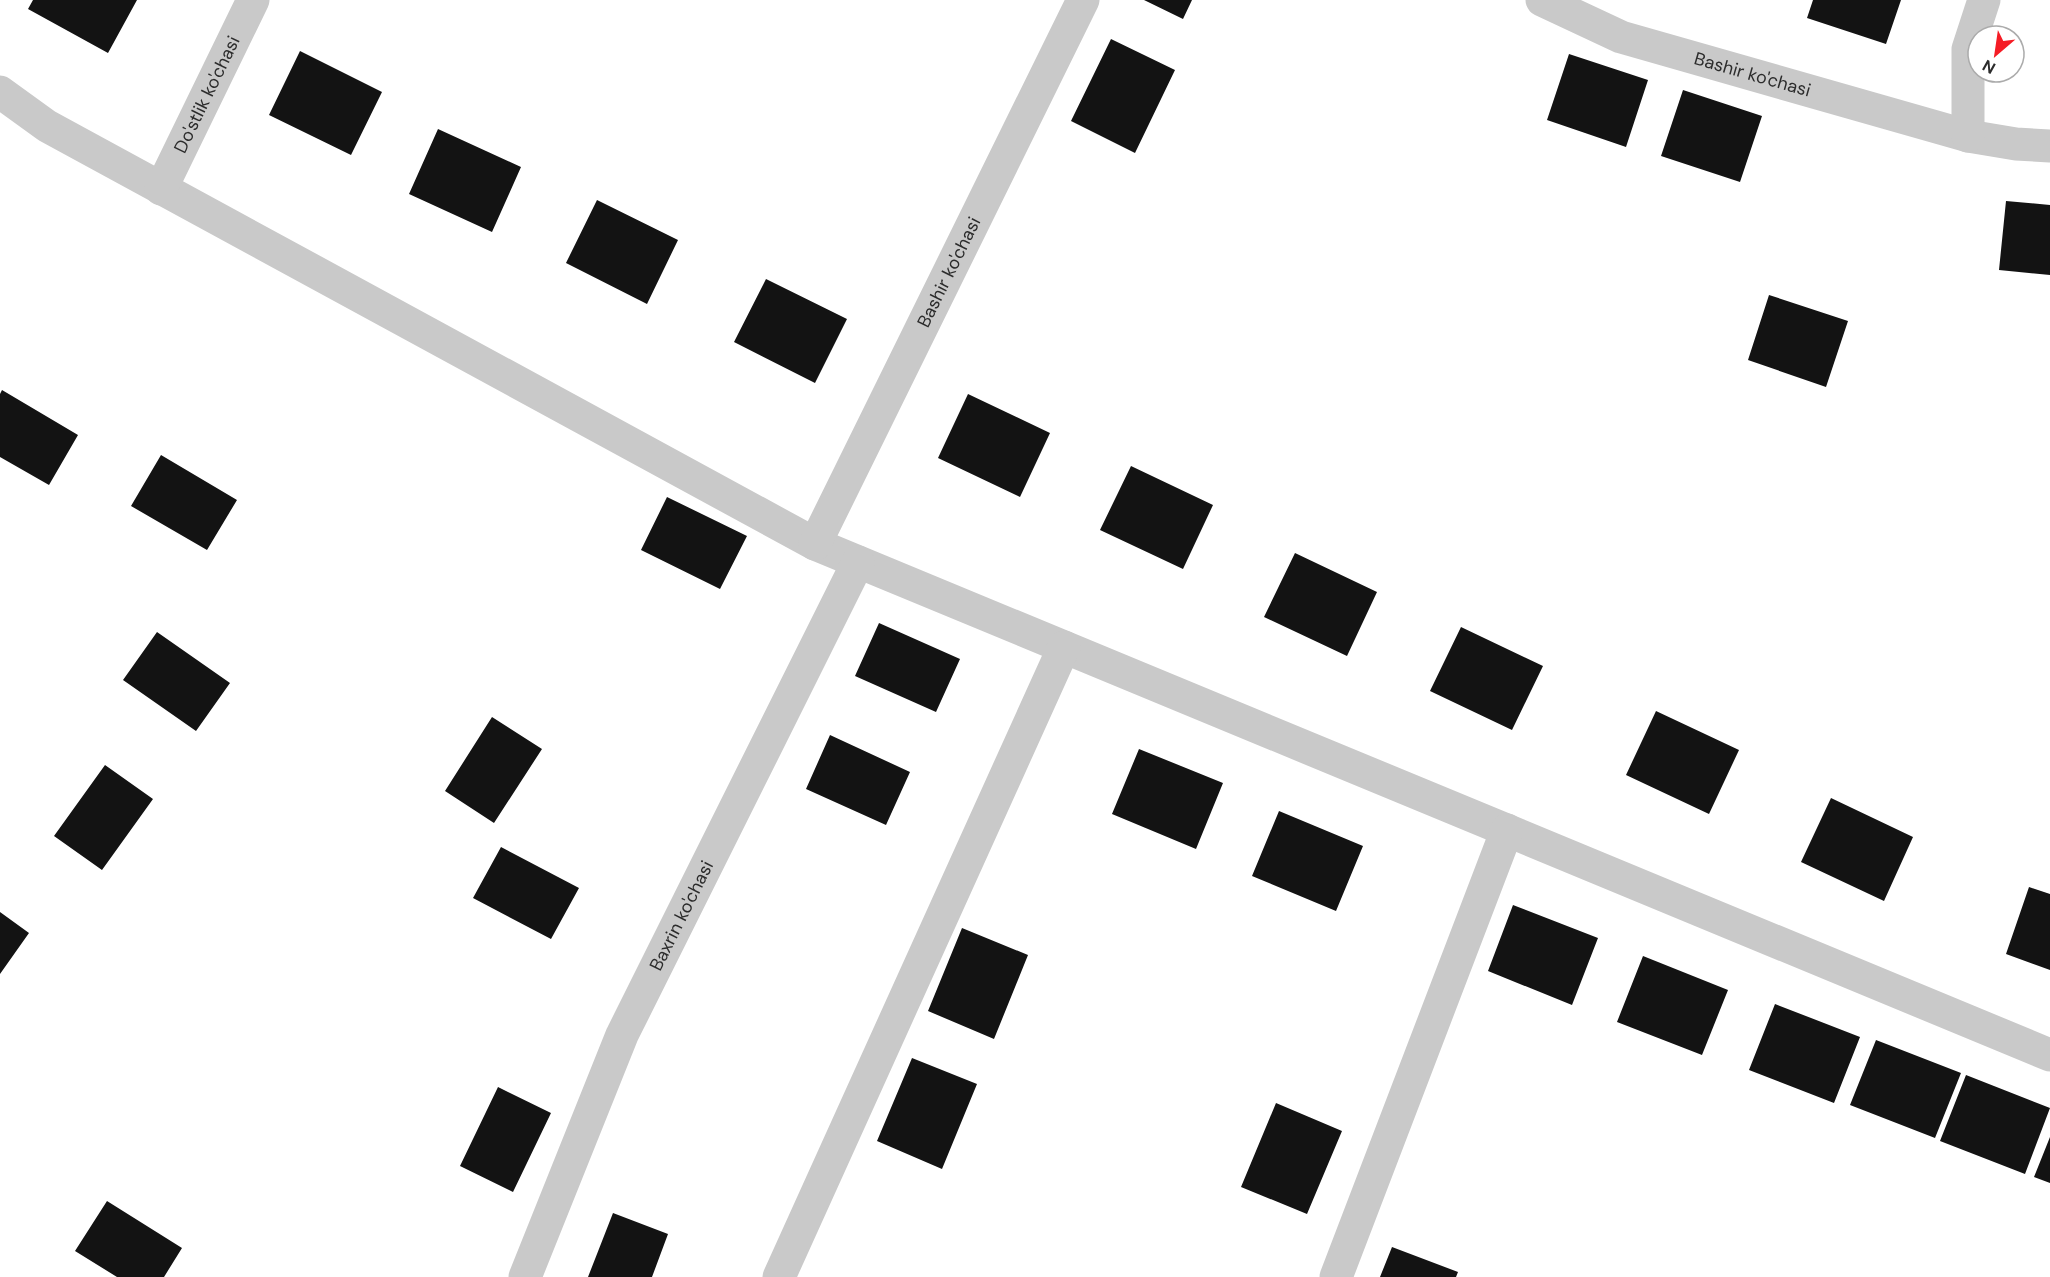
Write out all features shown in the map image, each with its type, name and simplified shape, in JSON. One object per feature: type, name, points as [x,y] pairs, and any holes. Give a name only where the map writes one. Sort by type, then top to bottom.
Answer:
[{"type":"street","name":"Do'stlik ko'chasi","points":[[161,189],[253,0]]},
{"type":"street","name":"Bashir ko'chasi","points":[[815,544],[1083,0]]},
{"type":"street","name":"Bashir ko'chasi","points":[[1542,0],[1621,37],[1968,135],[2016,144],[2050,146]]},
{"type":"street","points":[[1968,135],[1968,49],[1984,0]]},
{"type":"street","points":[[0,92],[47,126],[815,544],[2050,1055]]},
{"type":"street","name":"Baxrin ko'chasi","points":[[525,1277],[622,1035],[858,562]]},
{"type":"street","points":[[779,1277],[1064,646]]},
{"type":"street","points":[[1336,1277],[1507,830]]},
{"type":"building","points":[[33,0],[137,0],[108,53],[28,9]]},
{"type":"building","points":[[1144,0],[1192,0],[1183,19]]},
{"type":"building","points":[[1813,0],[1901,0],[1886,44],[1807,18]]},
{"type":"building","points":[[1111,39],[1175,70],[1135,153],[1071,121]]},
{"type":"building","points":[[300,51],[382,92],[351,155],[269,115]]},
{"type":"building","points":[[1569,54],[1648,80],[1626,147],[1547,120]]},
{"type":"building","points":[[1683,90],[1762,116],[1740,182],[1661,156]]},
{"type":"building","points":[[438,129],[521,167],[492,232],[409,194]]},
{"type":"building","points":[[597,200],[678,240],[647,304],[566,263]]},
{"type":"building","points":[[2006,201],[2050,205],[2050,275],[1999,270]]},
{"type":"building","points":[[766,279],[847,319],[815,383],[734,342]]},
{"type":"building","points":[[1769,295],[1848,321],[1826,387],[1748,360]]},
{"type":"building","points":[[2,390],[78,435],[49,485],[0,457],[0,394]]},
{"type":"building","points":[[968,394],[1050,433],[1020,497],[938,458]]},
{"type":"building","points":[[161,455],[237,500],[207,550],[131,506]]},
{"type":"building","points":[[1131,466],[1213,505],[1183,569],[1100,530]]},
{"type":"building","points":[[667,497],[747,536],[720,589],[641,550]]},
{"type":"building","points":[[1295,553],[1377,592],[1347,656],[1264,617]]},
{"type":"building","points":[[879,623],[960,659],[936,712],[855,676]]},
{"type":"building","points":[[1461,627],[1543,666],[1512,730],[1430,691]]},
{"type":"building","points":[[157,632],[230,683],[196,731],[123,680]]},
{"type":"building","points":[[1656,711],[1739,750],[1709,814],[1626,775]]},
{"type":"building","points":[[492,717],[542,749],[494,823],[445,791]]},
{"type":"building","points":[[830,735],[910,772],[886,825],[806,789]]},
{"type":"building","points":[[1139,749],[1223,783],[1196,849],[1112,814]]},
{"type":"building","points":[[105,765],[153,799],[102,870],[54,836]]},
{"type":"building","points":[[1831,798],[1913,837],[1884,901],[1801,862]]},
{"type":"building","points":[[1279,811],[1363,846],[1336,911],[1252,876]]},
{"type":"building","points":[[501,847],[579,888],[551,939],[473,898]]},
{"type":"building","points":[[2029,887],[2050,894],[2050,970],[2006,954]]},
{"type":"building","points":[[1513,905],[1598,938],[1572,1005],[1488,971]]},
{"type":"building","points":[[0,912],[29,933],[0,974]]},
{"type":"building","points":[[962,928],[1028,955],[994,1039],[928,1011]]},
{"type":"building","points":[[1643,956],[1728,990],[1702,1055],[1617,1022]]},
{"type":"building","points":[[1775,1004],[1860,1037],[1834,1103],[1749,1070]]},
{"type":"building","points":[[1876,1040],[1961,1073],[1935,1138],[1850,1105]]},
{"type":"building","points":[[912,1058],[977,1084],[942,1169],[877,1141]]},
{"type":"building","points":[[1966,1075],[2050,1108],[2025,1174],[1940,1141]]},
{"type":"building","points":[[498,1087],[551,1113],[513,1192],[460,1166]]},
{"type":"building","points":[[1276,1103],[1342,1131],[1307,1214],[1241,1187]]},
{"type":"building","points":[[2050,1137],[2050,1183],[2034,1177]]},
{"type":"building","points":[[107,1201],[182,1248],[164,1277],[117,1277],[75,1251]]},
{"type":"building","points":[[613,1213],[668,1234],[652,1277],[588,1277]]},
{"type":"building","points":[[1392,1247],[1458,1272],[1456,1277],[1380,1277]]}]
